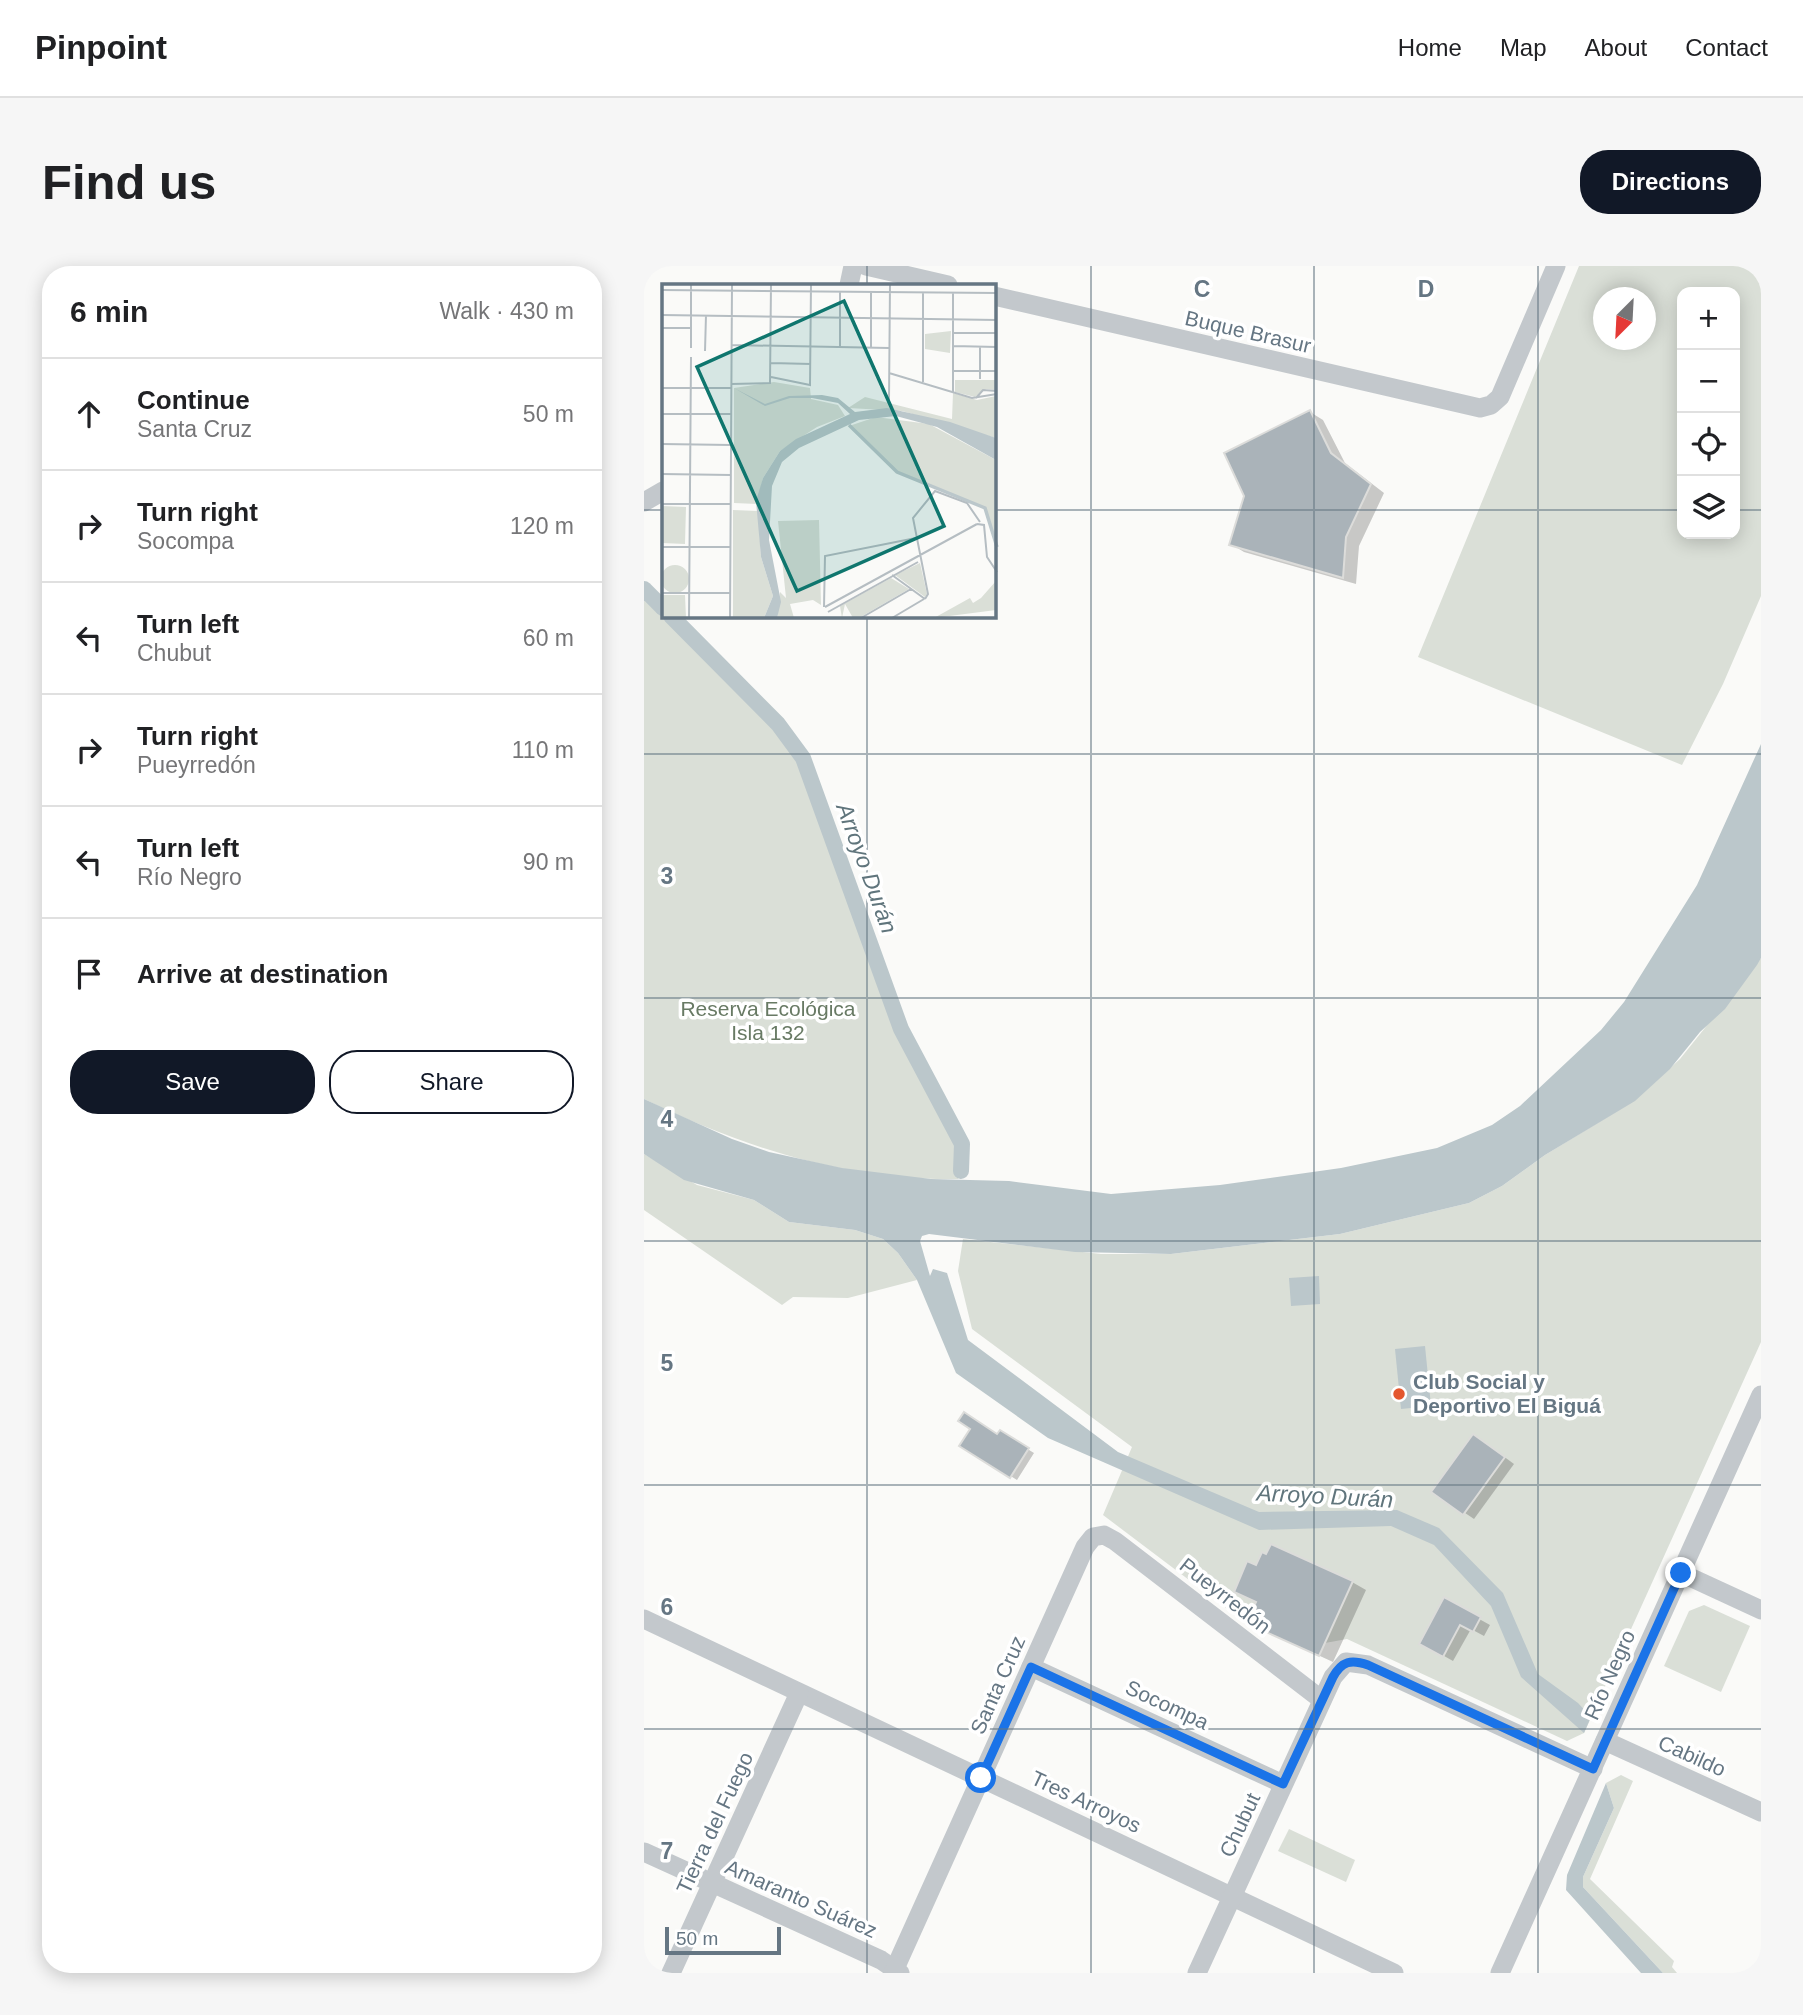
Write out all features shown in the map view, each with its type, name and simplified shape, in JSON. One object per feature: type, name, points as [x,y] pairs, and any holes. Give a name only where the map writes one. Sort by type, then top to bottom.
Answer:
[{"type":"street","points":[[849,284],[853,266]]},
{"type":"street","points":[[866,266],[944,284]]},
{"type":"street","name":"Buque Brasur","points":[[996,296],[1474,408],[1491,405],[1502,392],[1556,266]]},
{"type":"street","points":[[644,502],[662,492]]},
{"type":"street","name":"Río Negro","points":[[1500,1973],[1761,1395]]},
{"type":"street","name":"Santa Cruz","points":[[896,1972],[1085,1547],[1097,1535]]},
{"type":"street","name":"Pueyrredón","points":[[1097,1535],[1115,1541],[1322,1700]]},
{"type":"street","points":[[1681,1573],[1761,1610]]},
{"type":"street","name":"Tres Arroyos","points":[[644,1619],[1394,1973]]},
{"type":"street","name":"Chubut","points":[[1197,1973],[1322,1700],[1336,1671],[1346,1662],[1368,1665],[1593,1769]]},
{"type":"street","name":"Socompa","points":[[1031,1667],[1283,1784]]},
{"type":"street","name":"Tierra del Fuego","points":[[671,1973],[799,1693]]},
{"type":"street","name":"Cabildo","points":[[1605,1741],[1761,1812]]},
{"type":"street","name":"Amaranto Suárez","points":[[644,1852],[881,1960],[896,1972]]},
{"type":"green space","points":[[1579,266],[1761,266],[1761,596],[1723,684],[1682,765],[1418,657]]},
{"type":"green space","name":"Reserva Ecológica Isla 132","points":[[644,589],[662,607],[662,618],[673,618],[778,724],[803,758],[901,1029],[962,1144],[963,1163],[958,1179],[876,1174],[836,1167],[757,1146],[644,1099]]},
{"type":"green space","name":"Club Social y Deportivo El Biguá","points":[[1761,958],[1761,1342],[1584,1733],[1567,1741],[1347,1639],[1325,1643],[1319,1656],[1246,1623],[1103,1515],[1132,1447],[972,1329],[958,1271],[963,1239],[1101,1254],[1171,1254],[1340,1234],[1469,1203],[1502,1186],[1545,1155],[1635,1100],[1680,1059]]},
{"type":"green space","points":[[644,1154],[697,1185],[754,1200],[789,1222],[855,1230],[883,1239],[898,1253],[917,1280],[848,1298],[793,1297],[782,1305],[644,1210]]},
{"type":"green space","points":[[1704,1605],[1750,1626],[1721,1692],[1664,1666],[1689,1611]]},
{"type":"green space","points":[[1621,1775],[1633,1781],[1590,1879],[1674,1961],[1672,1967],[1677,1973],[1663,1973],[1583,1887],[1583,1877],[1614,1808],[1606,1783]]},
{"type":"green space","points":[[1289,1829],[1355,1860],[1346,1882],[1278,1851]]},
{"type":"shaded area","points":[[1761,744],[1761,958],[1757,965],[1725,1009],[1700,1032],[1670,1069],[1635,1101],[1545,1155],[1502,1186],[1469,1203],[1340,1234],[1171,1254],[1075,1252],[929,1234],[922,1236],[920,1241],[930,1276],[933,1269],[947,1273],[968,1340],[1118,1452],[1259,1512],[1397,1510],[1439,1528],[1503,1593],[1538,1674],[1578,1703],[1591,1717],[1584,1733],[1521,1677],[1491,1606],[1434,1545],[1391,1526],[1259,1530],[1048,1438],[956,1373],[917,1280],[898,1253],[883,1239],[855,1230],[789,1222],[754,1200],[684,1180],[644,1154],[644,1099],[732,1139],[769,1152],[842,1168],[931,1179],[1009,1181],[1111,1194],[1220,1185],[1341,1168],[1437,1148],[1492,1125],[1520,1106],[1601,1030],[1624,1002],[1697,885]]},
{"type":"shaded area","points":[[1319,1276],[1320,1304],[1291,1306],[1289,1278]]},
{"type":"shaded area","points":[[1425,1346],[1431,1406],[1401,1409],[1395,1349]]},
{"type":"shaded area","points":[[1606,1783],[1614,1808],[1583,1877],[1583,1887],[1663,1973],[1641,1973],[1566,1890],[1567,1875]]},
{"type":"building","points":[[1310,410],[1331,453],[1371,484],[1346,537],[1343,578],[1229,545],[1244,496],[1224,453]]},
{"type":"building","points":[[964,1412],[997,1434],[1000,1430],[1029,1448],[1010,1478],[959,1446],[970,1429],[958,1421]]},
{"type":"building","points":[[1473,1434],[1505,1457],[1463,1515],[1431,1492]]},
{"type":"building","points":[[1271,1544],[1353,1581],[1319,1656],[1246,1623],[1256,1602],[1234,1592],[1247,1561],[1256,1565],[1262,1552],[1266,1554]]},
{"type":"building","points":[[1444,1597],[1481,1617],[1473,1632],[1460,1625],[1443,1657],[1419,1644]]},
{"type":"waterway","name":"Arroyo Durán","points":[[644,589],[662,607]]},
{"type":"waterway","name":"Arroyo Durán","points":[[673,618],[778,724],[803,758],[901,1029],[962,1144],[961,1171]]},
{"type":"place","name":"Club Social y Deportivo El Biguá","points":[[1399,1394]]},
{"type":"route","points":[[981,1778],[1031,1667],[1283,1784],[1336,1671],[1346,1662],[1353,1661],[1368,1665],[1593,1769],[1681,1573]]}]
